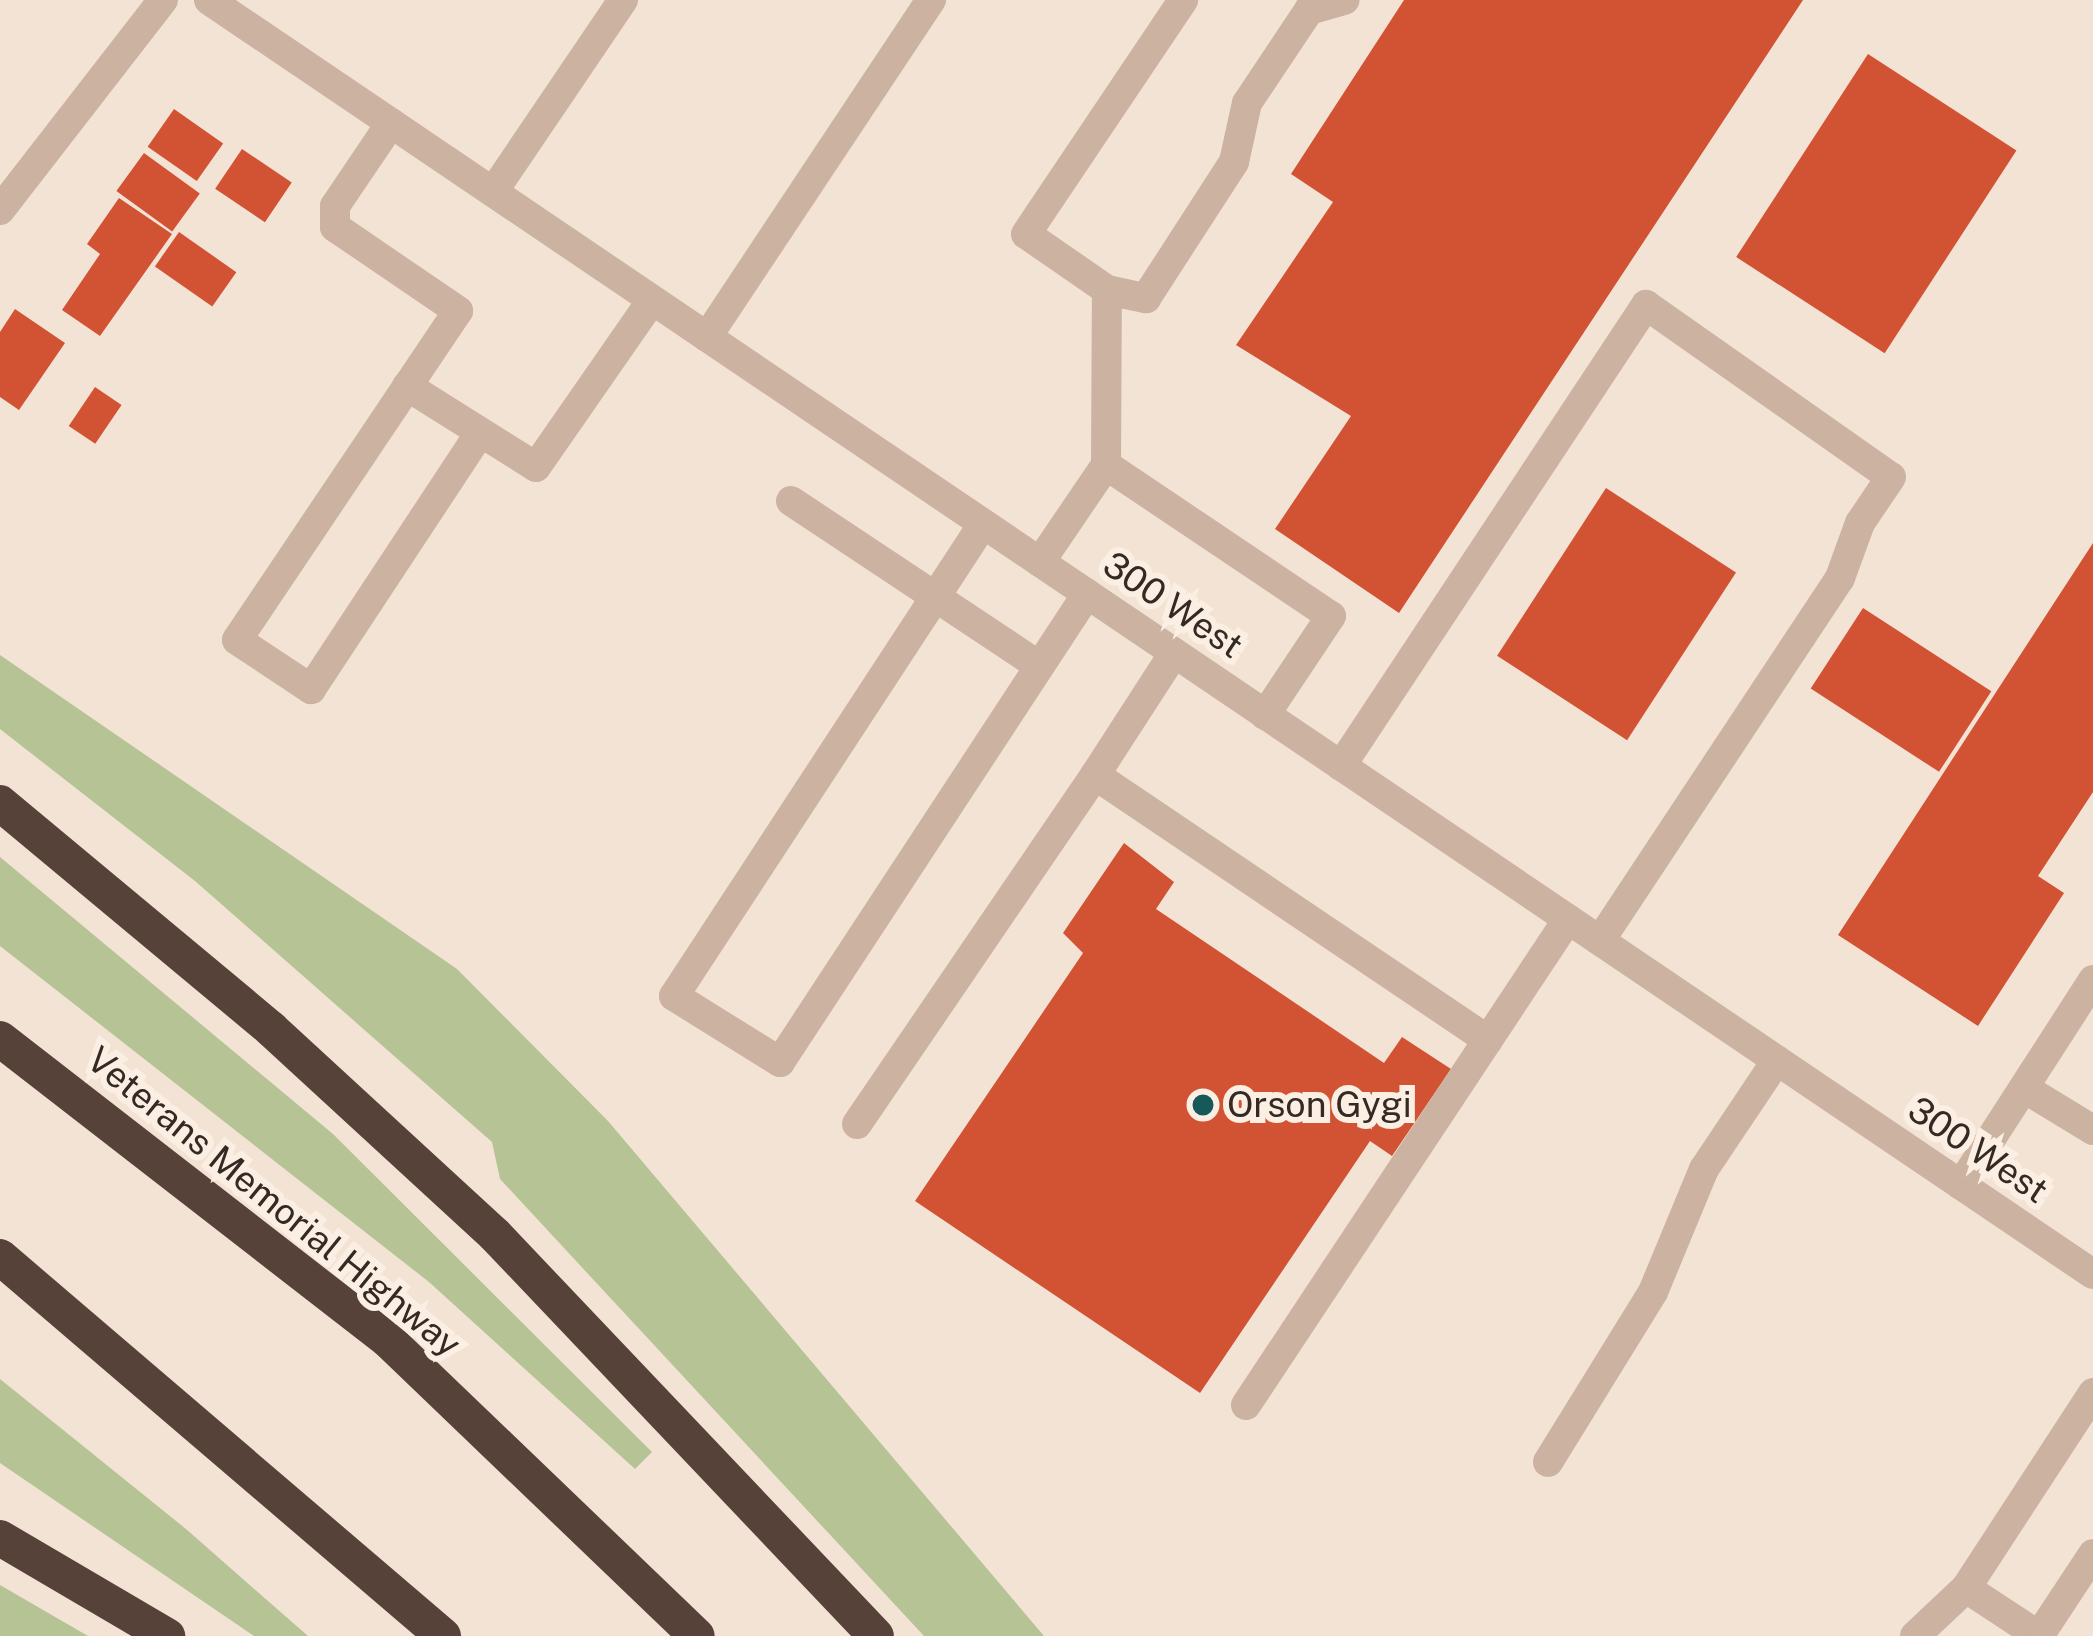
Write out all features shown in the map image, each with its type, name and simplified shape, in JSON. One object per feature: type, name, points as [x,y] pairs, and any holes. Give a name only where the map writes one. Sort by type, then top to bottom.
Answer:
[{"type":"highway","points":[[0,803],[271,1029],[495,1235],[876,1636]]},
{"type":"highway","name":"Veterans Memorial Highway","points":[[0,1040],[387,1339],[697,1636]]},
{"type":"highway","points":[[0,1257],[443,1636]]},
{"type":"highway","points":[[0,1538],[167,1636]]},
{"type":"street","points":[[0,211],[163,0]]},
{"type":"street","points":[[493,192],[623,0]]},
{"type":"street","points":[[707,337],[931,0]]},
{"type":"street","points":[[1183,0],[1026,234],[1107,290],[1145,298],[1234,162],[1247,103],[1309,10],[1345,0]]},
{"type":"street","name":"300 West","points":[[214,1],[2093,1274]]},
{"type":"street","points":[[391,123],[335,206],[335,227],[458,311],[237,640],[311,689],[480,433]]},
{"type":"street","points":[[1040,562],[1106,465],[1107,290]]},
{"type":"street","points":[[407,386],[536,467],[652,300]]},
{"type":"street","points":[[1341,766],[1646,305],[1892,476],[1860,524],[1840,578],[1600,941]]},
{"type":"street","points":[[1106,465],[1330,616],[1265,715]]},
{"type":"street","points":[[791,501],[1039,666]]},
{"type":"street","points":[[983,524],[674,996],[780,1062],[1088,594]]},
{"type":"street","points":[[856,1124],[1174,653]]},
{"type":"street","points":[[1095,775],[1488,1040]]},
{"type":"street","points":[[1246,1406],[1568,919]]},
{"type":"street","points":[[1960,1185],[2093,980]]},
{"type":"street","points":[[1548,1462],[1653,1292],[1704,1169],[1777,1060]]},
{"type":"street","points":[[2024,1088],[2093,1130]]},
{"type":"street","points":[[1915,1636],[1966,1588],[2093,1393]]},
{"type":"street","points":[[1966,1588],[2039,1636],[2093,1554]]},
{"type":"green space","points":[[0,655],[457,969],[608,1121],[1044,1636],[924,1636],[500,1179],[492,1142],[195,881],[0,729]]},
{"type":"green space","points":[[0,857],[333,1134],[652,1452],[635,1469],[429,1282],[0,946]]},
{"type":"green space","points":[[0,1379],[186,1529],[308,1636],[254,1636],[0,1463]]},
{"type":"green space","points":[[0,1585],[88,1636],[0,1636]]},
{"type":"building","points":[[1404,0],[1803,0],[1399,613],[1275,529],[1351,416],[1236,345],[1333,202],[1291,174]]},
{"type":"building","points":[[1868,54],[2016,150],[1885,353],[1736,257]]},
{"type":"building","points":[[174,109],[223,143],[197,181],[148,147]]},
{"type":"building","points":[[242,149],[292,183],[265,222],[215,189]]},
{"type":"building","points":[[144,153],[200,194],[172,232],[116,191]]},
{"type":"building","points":[[119,198],[172,234],[100,336],[62,310],[100,254],[87,244]]},
{"type":"building","points":[[179,232],[236,272],[212,307],[155,266]]},
{"type":"building","points":[[15,309],[65,343],[19,410],[0,397],[0,332]]},
{"type":"building","points":[[95,387],[122,405],[95,444],[69,426]]},
{"type":"building","points":[[1606,488],[1736,572],[1627,740],[1497,656]]},
{"type":"building","points":[[2093,543],[2093,792],[2038,876],[2064,893],[1978,1026],[1838,935]]},
{"type":"building","points":[[1863,608],[1991,691],[1939,772],[1811,689]]},
{"type":"building","name":"Orson Gygi","points":[[1124,843],[1174,882],[1156,909],[1384,1063],[1402,1037],[1451,1069],[1392,1156],[1370,1141],[1200,1393],[915,1201],[1083,953],[1063,933]]},
{"type":"place","name":"Orson Gygi","points":[[1203,1105]]}]
